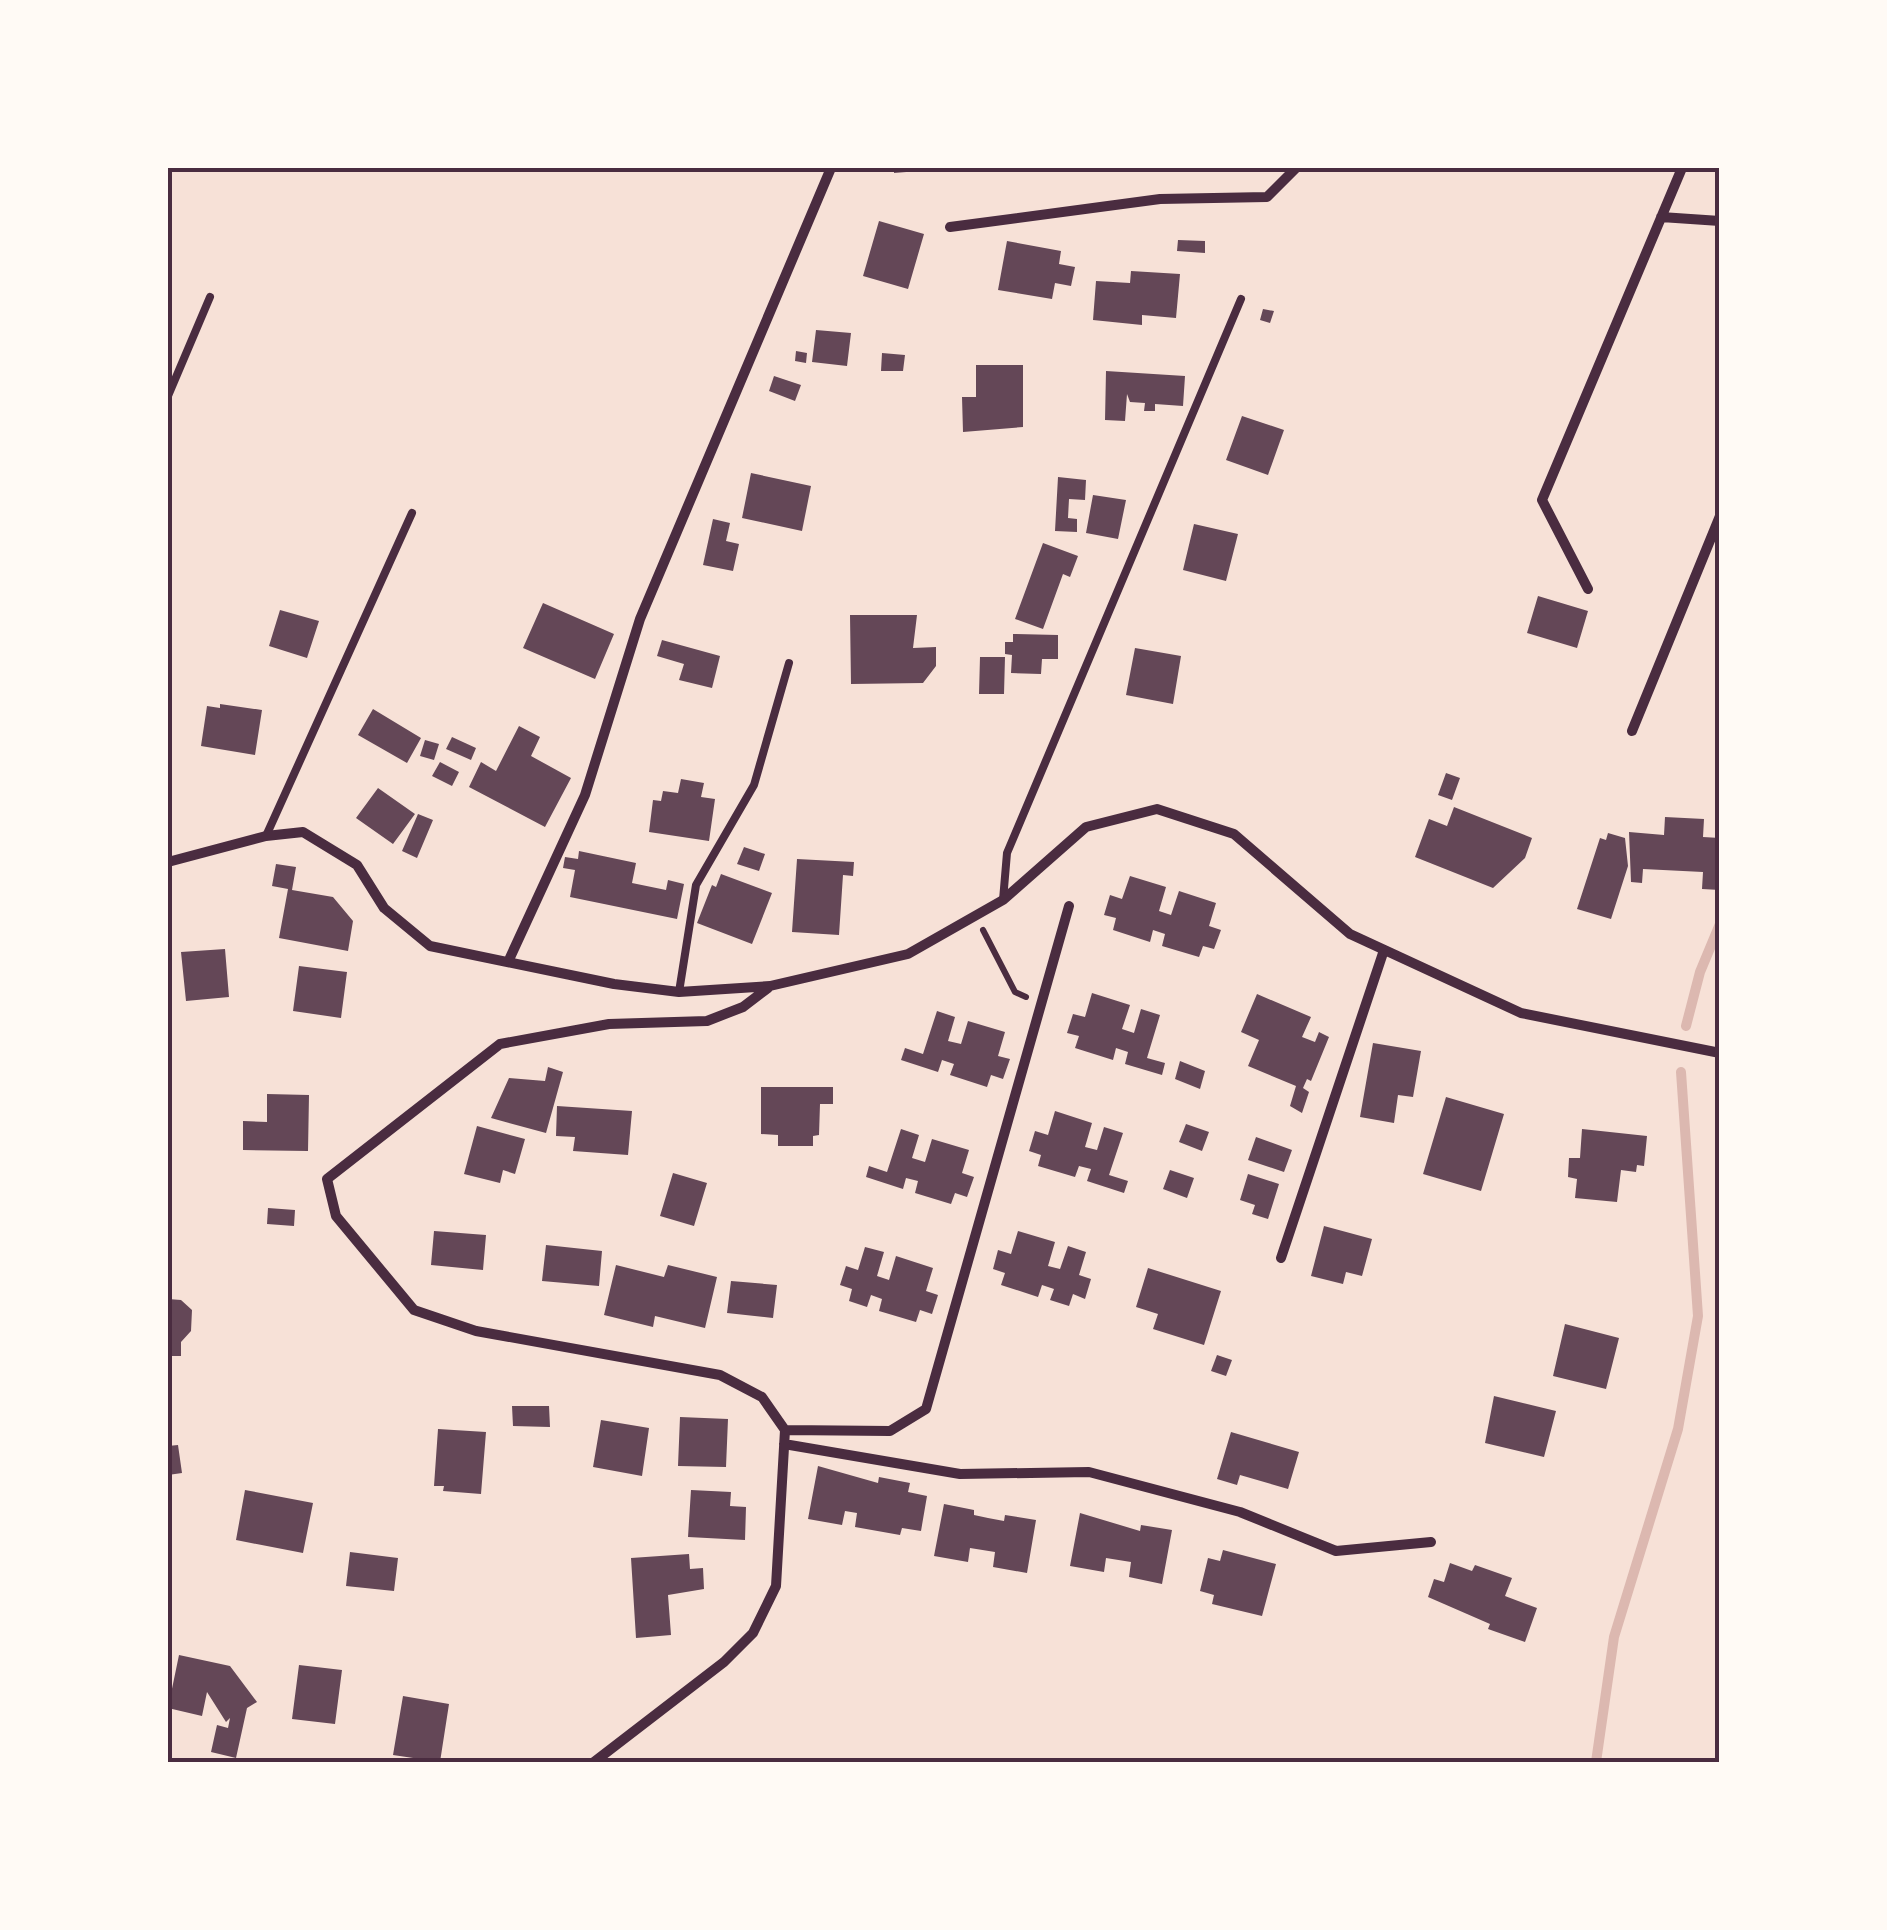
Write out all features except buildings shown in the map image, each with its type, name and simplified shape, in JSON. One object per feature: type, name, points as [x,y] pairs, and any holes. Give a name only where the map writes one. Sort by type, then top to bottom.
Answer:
[{"type":"street","points":[[508,962],[585,795],[640,619],[832,168]]},
{"type":"street","points":[[950,227],[1160,199],[1267,198],[1296,168]]},
{"type":"street","points":[[1588,589],[1542,500],[1682,168]]},
{"type":"street","points":[[1661,217],[1720,221]]},
{"type":"street","points":[[1632,731],[1720,516]]},
{"type":"street","points":[[168,862],[266,836],[303,832],[356,864],[384,908],[430,946],[679,992],[770,986],[908,954],[1003,900],[1086,827],[1157,808],[1234,834],[1350,934],[1521,1013],[1720,1052]]},
{"type":"street","points":[[784,1430],[890,1431],[926,1409],[1069,906]]},
{"type":"street","points":[[1281,1258],[1384,950]]},
{"type":"street","points":[[594,1762],[724,1662],[752,1634],[776,1586],[784,1430],[762,1397],[720,1375],[476,1331],[414,1310],[336,1216],[327,1179],[500,1044],[610,1024],[707,1021],[743,1007],[770,986]]},
{"type":"street","points":[[784,1444],[960,1474],[1089,1472],[1240,1512],[1336,1551],[1431,1542]]},
{"type":"lane","points":[[168,396],[210,297]]},
{"type":"lane","points":[[1003,900],[1007,853],[1241,300]]},
{"type":"lane","points":[[266,836],[412,514]]},
{"type":"lane","points":[[679,992],[696,885],[754,785],[789,663]]},
{"type":"path","points":[[976,918],[1015,992],[1041,1004]]},
{"type":"waterway","points":[[1686,1026],[1700,972],[1720,924]]},
{"type":"waterway","points":[[1596,1762],[1614,1637],[1678,1429],[1698,1316],[1681,1072]]}]
